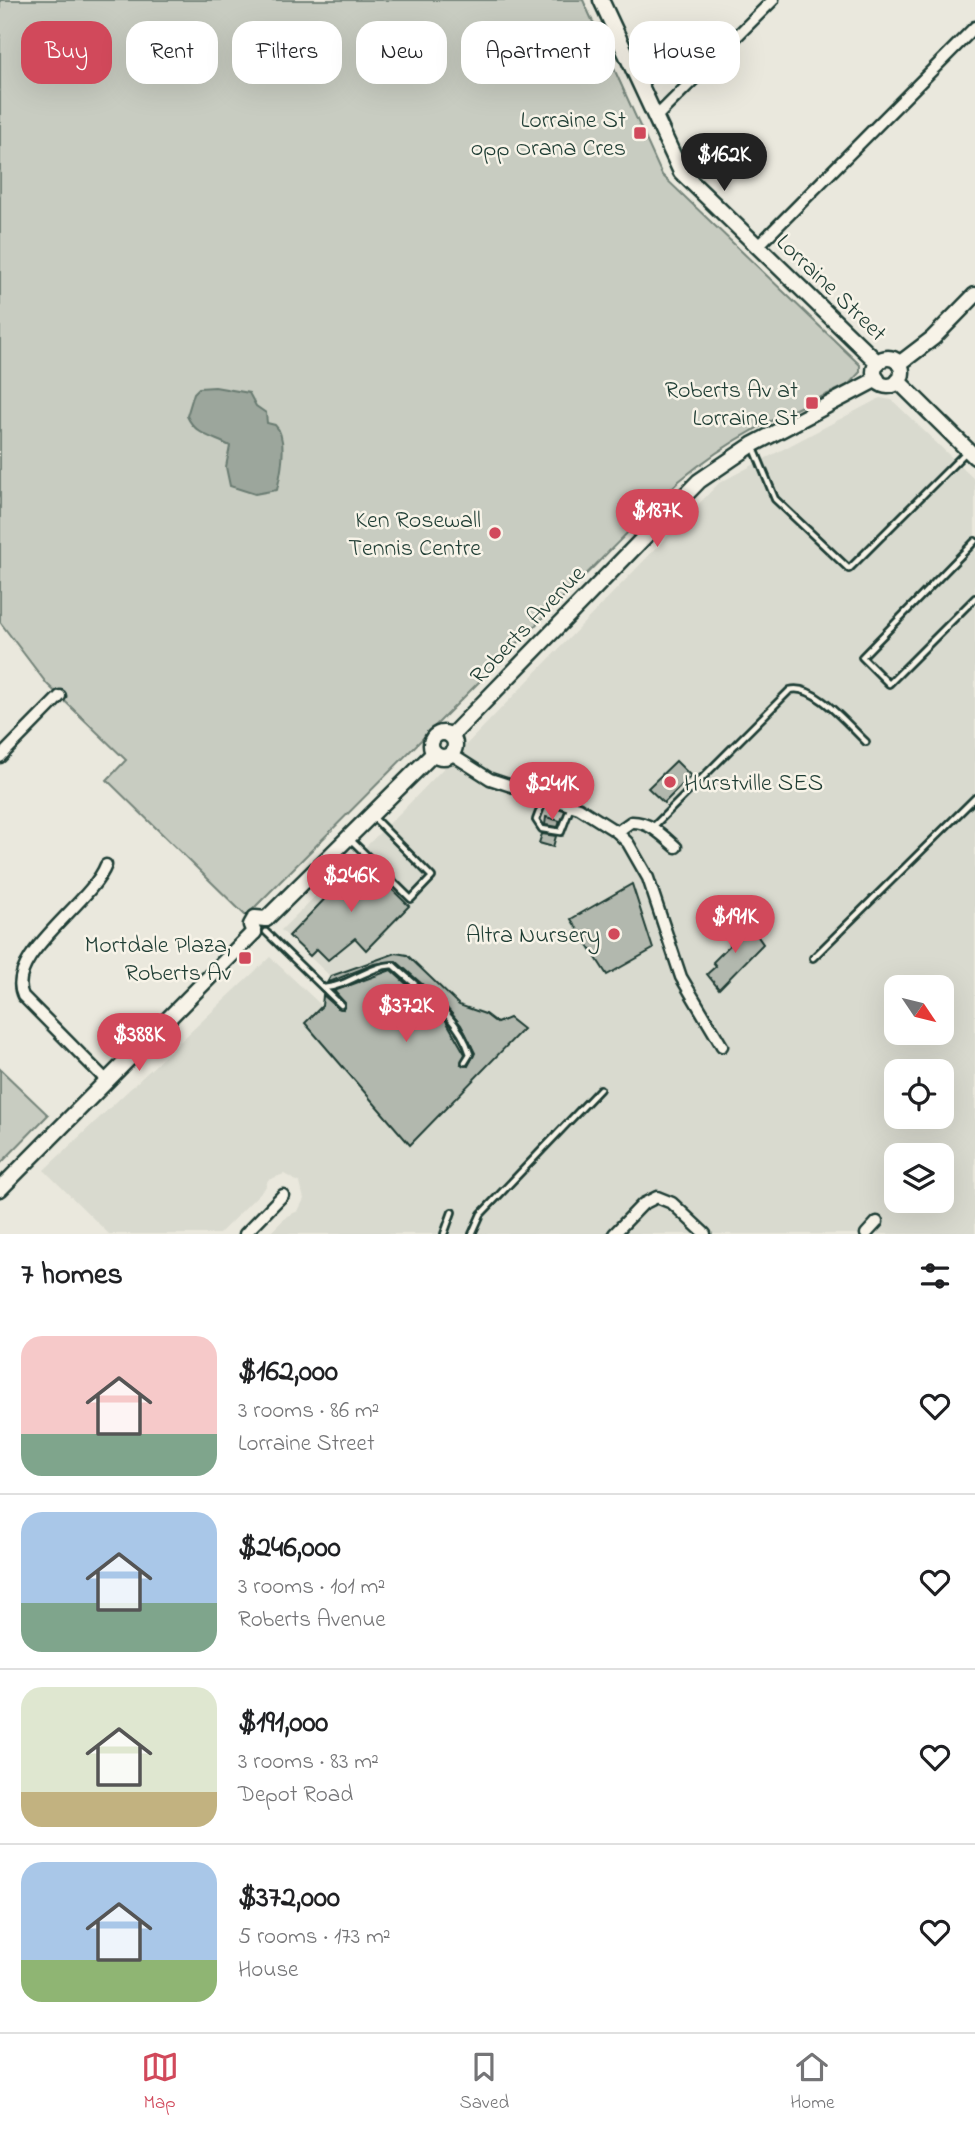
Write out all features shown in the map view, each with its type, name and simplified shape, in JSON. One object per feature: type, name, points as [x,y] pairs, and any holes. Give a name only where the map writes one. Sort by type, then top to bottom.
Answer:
[{"type":"street","name":"Lorraine Street","points":[[601,0],[681,172],[878,363]]},
{"type":"street","points":[[654,118],[773,0]]},
{"type":"street","points":[[757,247],[975,27]]},
{"type":"street","points":[[900,364],[933,338],[975,295]]},
{"type":"street","points":[[889,359],[900,364],[902,371],[898,381],[887,386],[877,379],[875,371],[878,363],[889,359]]},
{"type":"street","name":"Roberts Avenue","points":[[0,1189],[434,752],[431,745],[433,738],[443,733],[451,736],[699,481],[752,445],[877,379]]},
{"type":"street","points":[[898,381],[971,454]]},
{"type":"street","points":[[0,757],[60,696]]},
{"type":"street","points":[[451,736],[455,743],[451,754]]},
{"type":"street","points":[[434,752],[440,756],[451,754],[489,779],[572,805],[617,832],[643,866],[681,977],[722,1046]]},
{"type":"street","points":[[617,832],[635,821],[653,828],[676,847]]},
{"type":"street","points":[[106,865],[88,895],[23,964],[18,986],[23,996],[107,1081]]},
{"type":"street","points":[[245,1234],[283,1195]]},
{"type":"street","points":[[614,1234],[643,1204],[657,1197],[672,1203],[705,1234]]},
{"type":"street","points":[[866,1234],[877,1222]]},
{"type":"lane","points":[[752,445],[775,499],[849,569],[971,454]]},
{"type":"lane","points":[[975,541],[862,657],[889,684],[975,598]]},
{"type":"lane","points":[[653,828],[790,690],[798,688],[811,691],[866,742]]},
{"type":"lane","points":[[544,797],[536,820],[542,829],[561,832],[572,805]]},
{"type":"lane","points":[[813,958],[975,798]]},
{"type":"lane","points":[[348,837],[411,899],[432,877],[371,815]]},
{"type":"lane","points":[[262,928],[341,1005]]},
{"type":"lane","points":[[324,988],[338,987],[384,965],[393,965],[453,1021],[465,1037],[470,1054],[465,1062]]},
{"type":"lane","points":[[471,1234],[481,1214],[600,1089]]},
{"type":"lane","points":[[444,1234],[452,1212]]},
{"type":"shaded area","points":[[0,0],[583,0],[592,21],[461,21],[461,84],[615,84],[615,71],[662,175],[860,365],[860,372],[848,385],[780,416],[740,438],[679,481],[246,916],[107,780],[126,760],[47,684],[0,622]]},
{"type":"shaded area","points":[[215,387],[249,393],[256,406],[266,413],[267,423],[275,425],[279,431],[282,456],[277,490],[255,494],[230,486],[226,467],[230,446],[200,432],[191,423],[187,416],[194,393],[199,388]]},
{"type":"shaded area","points":[[880,398],[892,400],[975,480],[975,1234],[269,1234],[287,1216],[298,1211],[304,1199],[300,1183],[284,1174],[268,1180],[265,1188],[219,1234],[109,1234],[44,1170],[270,957],[322,1006],[305,1024],[410,1145],[523,1029],[509,1018],[497,1023],[459,1005],[407,955],[396,953],[330,976],[281,930],[405,808],[719,483]]},
{"type":"shaded area","points":[[0,1069],[48,1115],[0,1164]]},
{"type":"building","name":"Hurstville SES","points":[[676,761],[691,776],[664,803],[648,788]]},
{"type":"building","points":[[546,817],[560,821],[558,827],[545,825]]},
{"type":"building","points":[[542,834],[556,836],[553,847],[539,843]]},
{"type":"building","points":[[362,860],[409,906],[366,950],[355,938],[328,960],[317,949],[310,956],[289,936]]},
{"type":"building","name":"Altra Nursery","points":[[632,884],[653,949],[607,975],[571,919]]},
{"type":"building","points":[[747,921],[763,944],[719,989],[707,974],[716,966],[713,962],[734,941],[733,936]]},
{"type":"building","points":[[396,953],[407,955],[459,1005],[485,1014],[497,1023],[509,1018],[523,1029],[410,1145],[305,1023],[322,1006],[323,995],[343,1009],[345,1003],[334,991],[391,970],[445,1019],[465,1054],[461,1064],[468,1066],[475,1053],[461,1025],[441,1001],[396,961],[374,964],[327,983],[331,976]]},
{"type":"place","name":"Lorraine St opp Orana Cres","points":[[640,133]]},
{"type":"place","name":"Roberts Av at Lorraine St","points":[[812,403]]},
{"type":"place","name":"Ken Rosewall Tennis Centre","points":[[495,533]]},
{"type":"place","name":"Hurstville SES","points":[[670,782]]},
{"type":"place","name":"Altra Nursery","points":[[614,934]]},
{"type":"place","name":"Mortdale Plaza, Roberts Av","points":[[245,958]]}]
